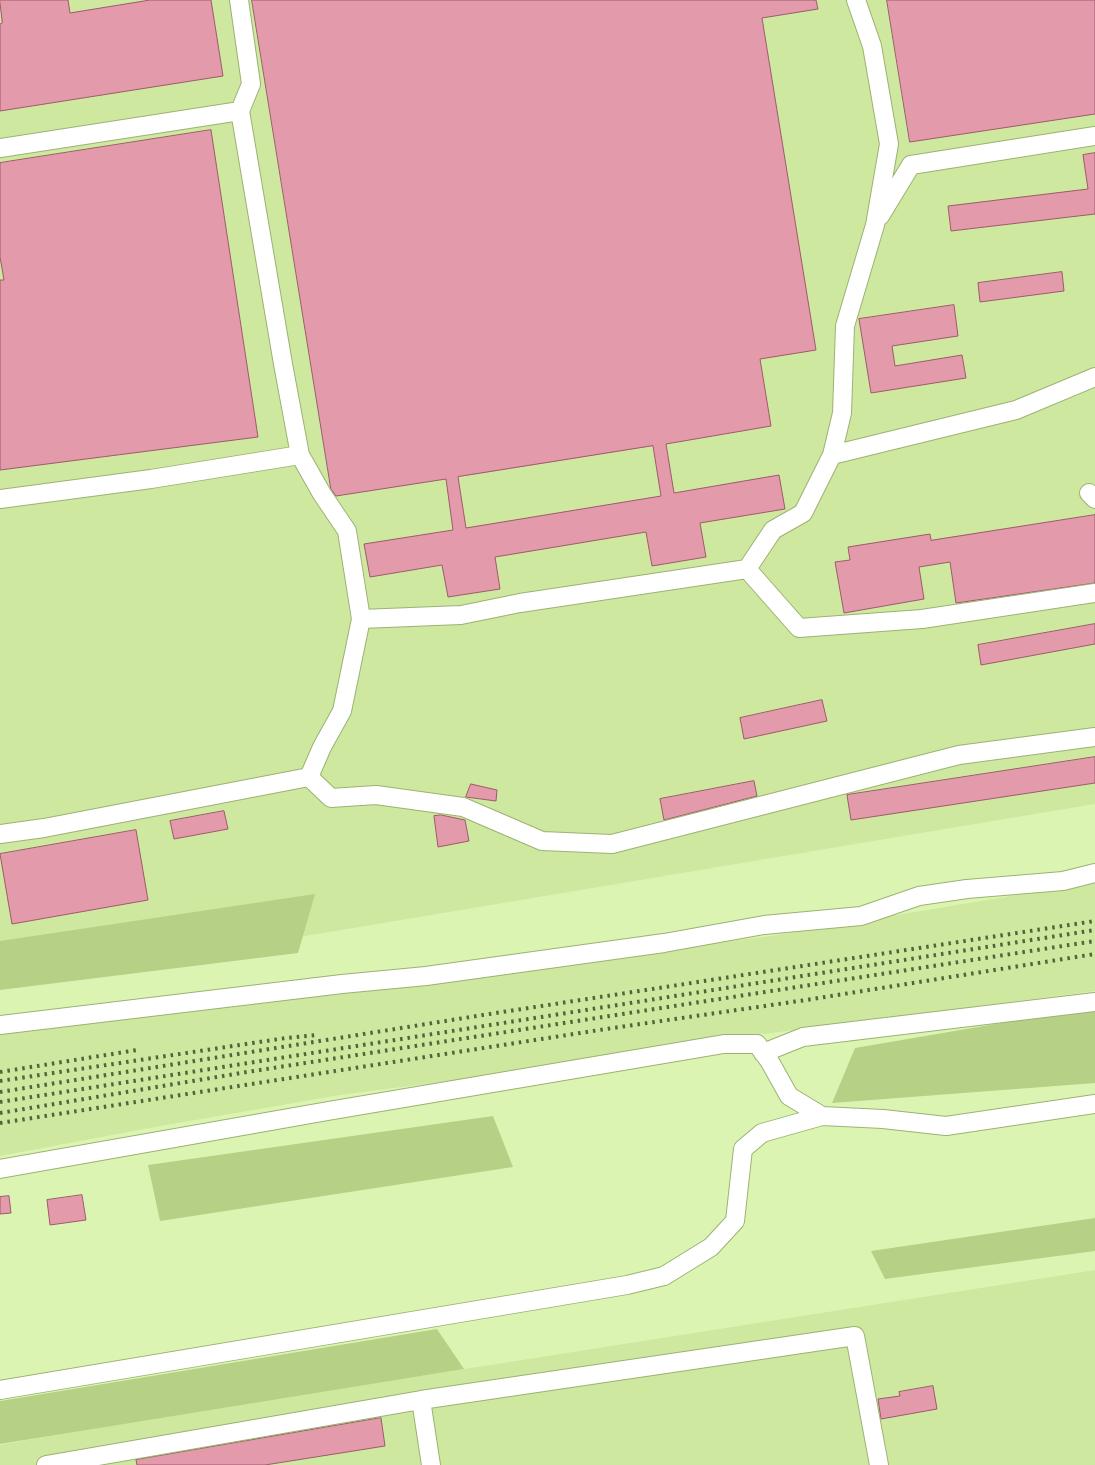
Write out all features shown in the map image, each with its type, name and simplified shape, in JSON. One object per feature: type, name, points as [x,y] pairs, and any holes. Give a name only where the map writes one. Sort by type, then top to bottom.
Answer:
[{"type":"lane","points":[[239,0],[252,84],[240,111],[300,455],[322,494],[347,532],[361,619],[342,711],[322,747],[310,777]]},
{"type":"lane","points":[[361,619],[462,615],[520,603],[747,569],[773,530],[803,514],[832,455],[842,413],[846,326],[875,224],[889,144],[872,46],[856,0]]},
{"type":"lane","points":[[0,148],[240,111]]},
{"type":"lane","points":[[875,224],[911,165],[1095,136]]},
{"type":"lane","points":[[832,455],[1016,410],[1095,376]]},
{"type":"lane","points":[[0,499],[150,479],[300,455]]},
{"type":"lane","points":[[747,569],[799,628],[922,618],[1095,593]]},
{"type":"lane","points":[[310,777],[331,798],[376,795],[463,807],[542,841],[612,844],[959,755],[1095,737]]},
{"type":"lane","points":[[0,834],[44,828],[310,777]]},
{"type":"lane","points":[[0,1025],[342,984],[446,974],[664,943],[764,925],[860,916],[919,896],[967,889],[1063,881],[1095,872]]},
{"type":"lane","points":[[763,1053],[803,1037],[1095,1002]]},
{"type":"lane","points":[[0,1169],[724,1044],[757,1044],[789,1096],[822,1116]]},
{"type":"lane","points":[[0,1390],[627,1285],[664,1276],[711,1247],[735,1221],[743,1150],[762,1133],[822,1116],[883,1119],[946,1126],[1095,1104]]},
{"type":"lane","points":[[46,1465],[105,1460],[421,1400],[855,1336],[879,1465]]},
{"type":"lane","points":[[421,1400],[431,1465]]},
{"type":"shaded area","points":[[0,0],[1095,0],[1095,804],[0,987]]},
{"type":"shaded area","points":[[1095,882],[1095,991],[679,1045],[564,1066],[340,1095],[0,1156],[0,1022],[438,979],[771,936]]},
{"type":"shaded area","points":[[315,894],[298,953],[0,990],[0,941]]},
{"type":"shaded area","points":[[1095,1007],[1095,1083],[832,1103],[855,1048]]},
{"type":"shaded area","points":[[493,1116],[513,1167],[160,1221],[148,1165]]},
{"type":"shaded area","points":[[1095,1218],[1095,1251],[885,1279],[871,1251]]},
{"type":"shaded area","points":[[1095,1270],[1095,1465],[0,1465],[0,1445],[140,1420]]},
{"type":"shaded area","points":[[437,1329],[464,1369],[0,1444],[0,1401]]},
{"type":"building","points":[[0,0],[68,0],[70,13],[150,0],[211,0],[223,76],[0,111],[0,24],[2,23]]},
{"type":"building","points":[[252,0],[816,0],[818,9],[762,18],[816,350],[760,359],[771,426],[666,444],[674,493],[779,475],[785,509],[700,523],[706,557],[652,566],[646,532],[495,557],[500,589],[448,597],[442,565],[370,577],[364,544],[453,530],[446,479],[336,496],[331,489]],"holes":[[[653,446],[661,496],[466,528],[458,477]]]},
{"type":"building","points":[[887,0],[1095,0],[1095,114],[910,142]]},
{"type":"building","points":[[211,130],[258,437],[0,470],[0,280],[4,280],[0,257],[0,163]]},
{"type":"building","points":[[1095,153],[1095,214],[951,231],[948,206],[1088,189],[1083,155]]},
{"type":"building","points":[[1062,272],[1064,291],[980,302],[978,283]]},
{"type":"building","points":[[954,305],[958,336],[892,346],[895,366],[962,355],[966,378],[871,393],[859,319]]},
{"type":"building","points":[[1095,515],[1095,583],[956,603],[950,562],[919,567],[924,599],[844,613],[835,562],[850,560],[848,547],[930,534],[931,540]]},
{"type":"building","points":[[1095,624],[1095,644],[981,665],[978,645]]},
{"type":"building","points":[[822,700],[827,721],[744,739],[740,718]]},
{"type":"building","points":[[1095,757],[1095,783],[851,820],[847,795]]},
{"type":"building","points":[[754,781],[757,796],[664,820],[660,799]]},
{"type":"building","points":[[471,784],[497,790],[496,801],[466,797]]},
{"type":"building","points":[[224,811],[228,829],[174,839],[170,821]]},
{"type":"building","points":[[441,815],[465,820],[469,841],[438,847],[434,816]]},
{"type":"building","points":[[136,830],[148,900],[12,924],[0,854]]},
{"type":"building","points":[[82,1195],[86,1220],[50,1225],[47,1200]]},
{"type":"building","points":[[9,1196],[11,1213],[0,1214],[0,1197]]},
{"type":"building","points":[[933,1386],[937,1409],[881,1419],[878,1399],[900,1396],[899,1392]]},
{"type":"building","points":[[381,1418],[385,1446],[265,1465],[137,1465],[136,1460]]},
{"type":"railway","points":[[0,1092],[483,1015],[1095,921]]},
{"type":"railway","points":[[0,1102],[1095,930]]},
{"type":"railway","points":[[0,1113],[247,1072],[1095,941]]},
{"type":"railway","points":[[0,1123],[1095,954]]},
{"type":"railway","points":[[0,1081],[317,1035]]},
{"type":"railway","points":[[0,1072],[137,1050]]}]
